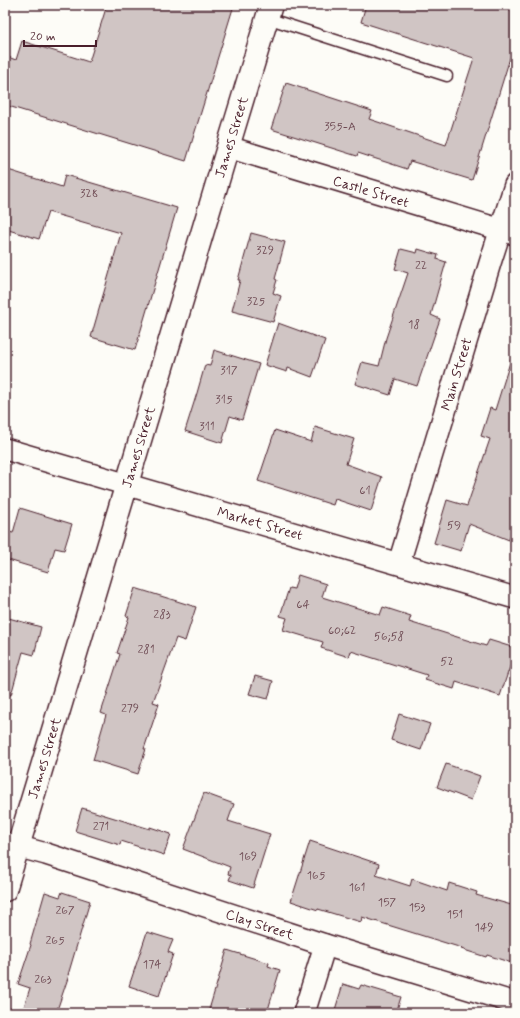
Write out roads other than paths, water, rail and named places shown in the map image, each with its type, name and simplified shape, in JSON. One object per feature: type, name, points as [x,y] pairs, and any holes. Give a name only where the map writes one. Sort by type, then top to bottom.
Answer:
[{"type":"street","name":"James Street","points":[[5,890],[12,845],[127,485],[269,12]]},
{"type":"street","name":"Castle Street","points":[[228,148],[508,232]]},
{"type":"street","name":"Main Street","points":[[399,563],[508,232],[515,185]]},
{"type":"street","name":"Market Street","points":[[5,448],[515,598]]},
{"type":"street","name":"Clay Street","points":[[12,845],[324,945],[515,1003]]},
{"type":"street","points":[[304,1013],[324,945]]},
{"type":"lane","points":[[269,12],[447,76]]}]
